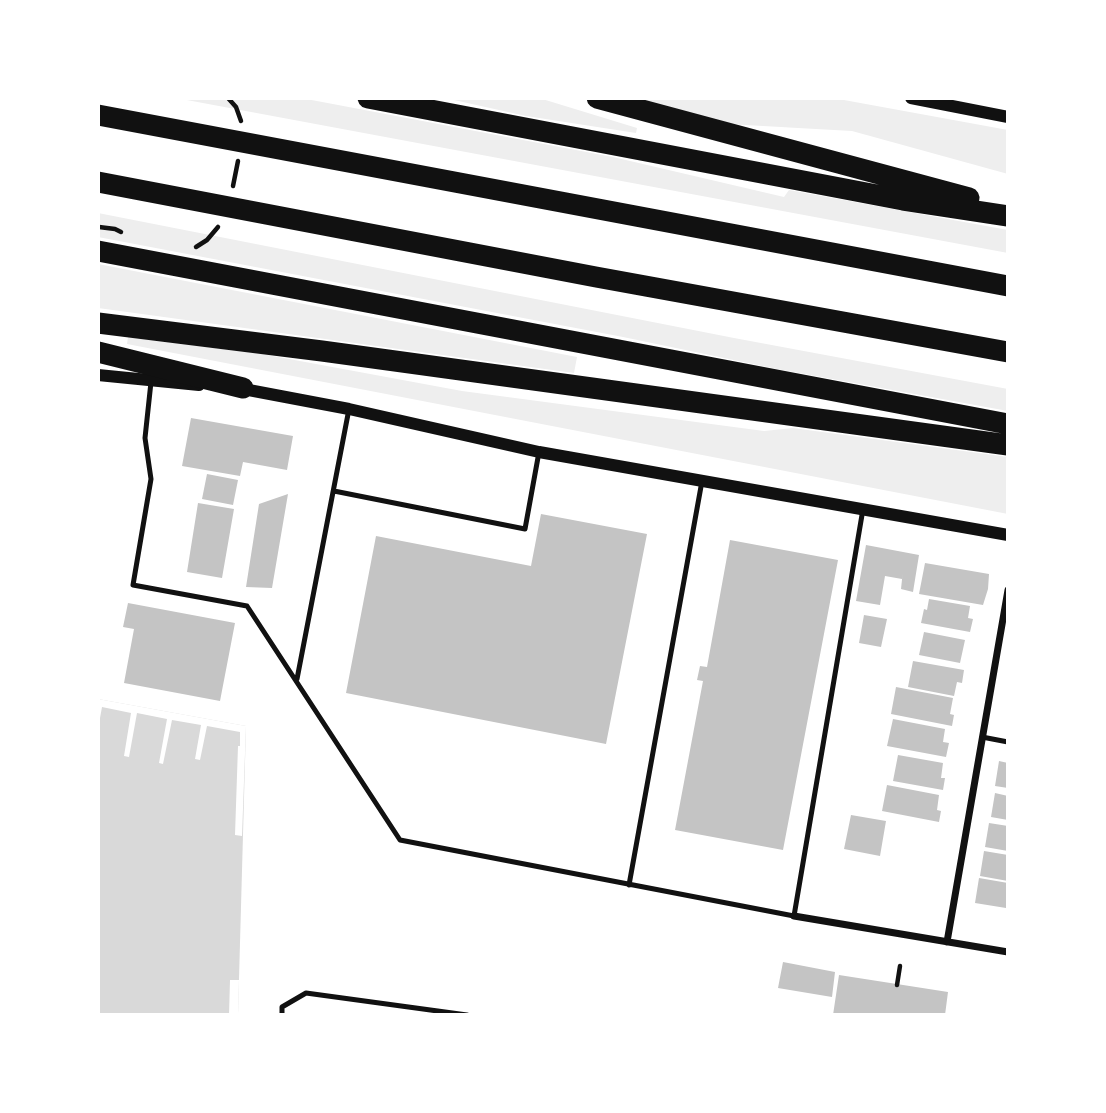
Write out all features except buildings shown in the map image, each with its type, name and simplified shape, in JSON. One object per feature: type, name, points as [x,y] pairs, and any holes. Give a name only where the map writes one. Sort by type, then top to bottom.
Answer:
[{"type":"highway","points":[[368,98],[903,200],[1008,216]]},
{"type":"highway","points":[[597,98],[1008,209]]},
{"type":"highway","points":[[98,115],[1008,286]]},
{"type":"highway","points":[[98,182],[1008,352]]},
{"type":"highway","points":[[98,251],[1008,424]]},
{"type":"highway","points":[[98,324],[321,351],[1008,445]]},
{"type":"highway","points":[[98,352],[243,388]]},
{"type":"street","points":[[911,98],[1008,117]]},
{"type":"street","points":[[98,375],[151,382],[243,388],[539,452],[1008,535]]},
{"type":"street","points":[[947,942],[1008,590]]},
{"type":"street","points":[[794,916],[1008,953]]},
{"type":"lane","points":[[151,382],[145,438],[151,479],[133,585],[247,606],[400,840],[794,916],[863,509]]},
{"type":"lane","points":[[297,679],[349,409]]},
{"type":"lane","points":[[334,491],[525,529],[539,452]]},
{"type":"lane","points":[[629,884],[702,480]]},
{"type":"lane","points":[[982,737],[1008,741]]},
{"type":"lane","points":[[282,1015],[282,1007],[306,993],[467,1015]]},
{"type":"path","points":[[897,985],[900,966]]},
{"type":"shaded area","points":[[176,98],[301,98],[613,157],[784,197],[789,190],[1008,230],[1008,253]]},
{"type":"shaded area","points":[[445,98],[539,98],[637,128],[636,133],[526,116]]},
{"type":"shaded area","points":[[632,98],[833,98],[1008,130],[1008,174],[852,131],[727,124]]},
{"type":"shaded area","points":[[98,213],[1008,389],[1008,411],[777,369],[98,237]]},
{"type":"shaded area","points":[[98,264],[577,357],[574,373],[98,308]]},
{"type":"shaded area","points":[[128,337],[262,354],[462,391],[764,431],[793,428],[1008,457],[1008,514],[127,344]]},
{"type":"shaded area","points":[[98,699],[246,726],[238,1015],[98,1015]]},
{"type":"pier","points":[[98,699],[246,726],[242,836],[235,835],[240,732],[207,726],[200,760],[195,759],[201,725],[172,720],[163,764],[159,763],[167,719],[137,713],[129,757],[124,756],[131,713],[102,707],[98,729]]},
{"type":"pier","points":[[230,980],[239,980],[238,1015],[229,1015]]}]
